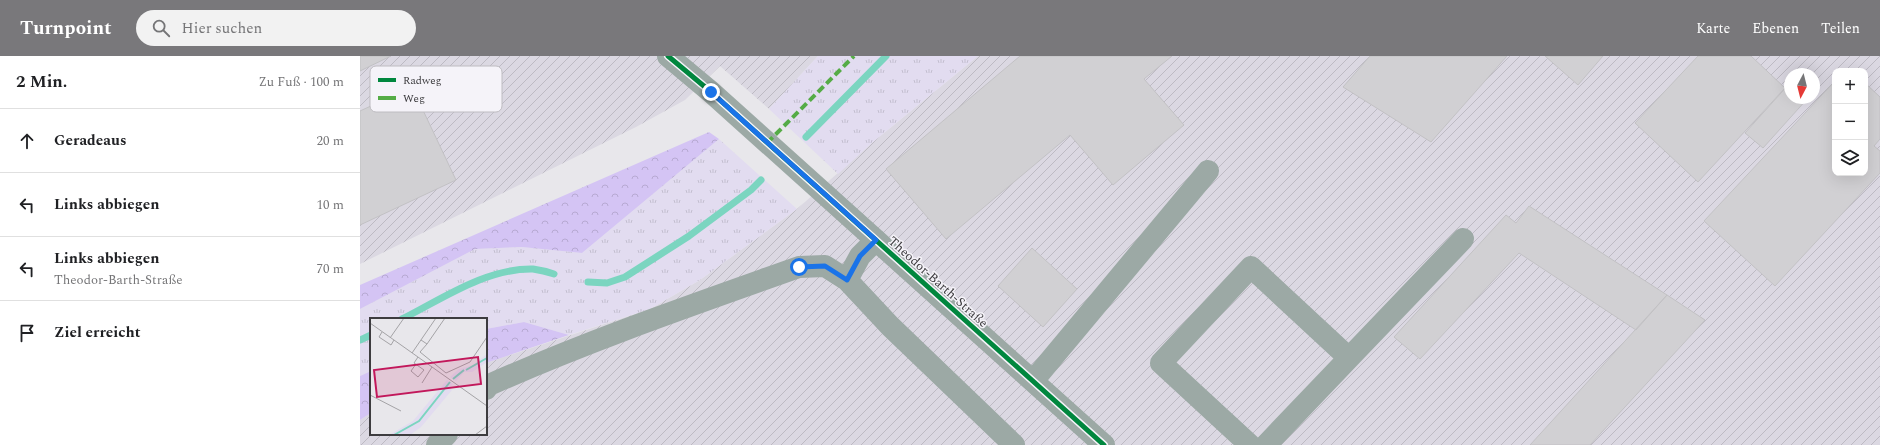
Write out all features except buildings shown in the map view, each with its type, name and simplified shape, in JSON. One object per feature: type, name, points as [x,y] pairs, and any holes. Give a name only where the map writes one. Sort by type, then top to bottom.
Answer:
[{"type":"street","name":"Theodor-Barth-Straße","points":[[668,56],[1104,445]]},
{"type":"street","points":[[1033,381],[1208,171]]},
{"type":"street","points":[[1266,445],[1463,239]]},
{"type":"street","points":[[847,280],[860,256],[876,240]]},
{"type":"street","points":[[487,388],[489,385],[586,345],[799,267],[825,266],[847,280],[890,326],[1014,445]]},
{"type":"street","points":[[1250,445],[1161,363],[1251,267],[1349,358]]},
{"type":"street","points":[[437,445],[446,435]]},
{"type":"shaded area","points":[[360,56],[818,56],[769,109],[720,66],[685,100],[636,127],[360,264]]},
{"type":"shaded area","points":[[978,56],[1880,56],[1880,445],[360,445],[360,420],[370,414],[370,435],[487,435],[487,363],[650,309],[700,280],[797,209],[873,142]]},
{"type":"green space","points":[[818,56],[978,56],[873,142],[838,174],[769,109]]},
{"type":"green space","points":[[709,132],[719,139],[582,253],[522,247],[475,249],[360,309],[360,285]]},
{"type":"green space","points":[[719,139],[797,209],[700,280],[650,309],[569,335],[524,322],[487,329],[487,318],[370,318],[370,371],[360,376],[360,309],[475,249],[522,247],[582,253]]},
{"type":"green space","points":[[524,322],[569,335],[487,363],[487,329]]},
{"type":"green space","points":[[370,371],[370,414],[360,420],[360,376]]},
{"type":"waterway","points":[[806,137],[886,56]]},
{"type":"waterway","points":[[588,282],[607,283],[625,277],[689,236],[751,190],[761,180]]},
{"type":"waterway","points":[[404,318],[465,286],[498,274],[516,270],[533,269],[554,274]]},
{"type":"waterway","points":[[360,340],[370,335]]},
{"type":"marked path","points":[[767,143],[854,56]]},
{"type":"cycle path","points":[[668,56],[711,92],[1104,445]]},
{"type":"route","points":[[711,92],[876,240],[860,256],[847,280],[825,266],[799,267]]}]
